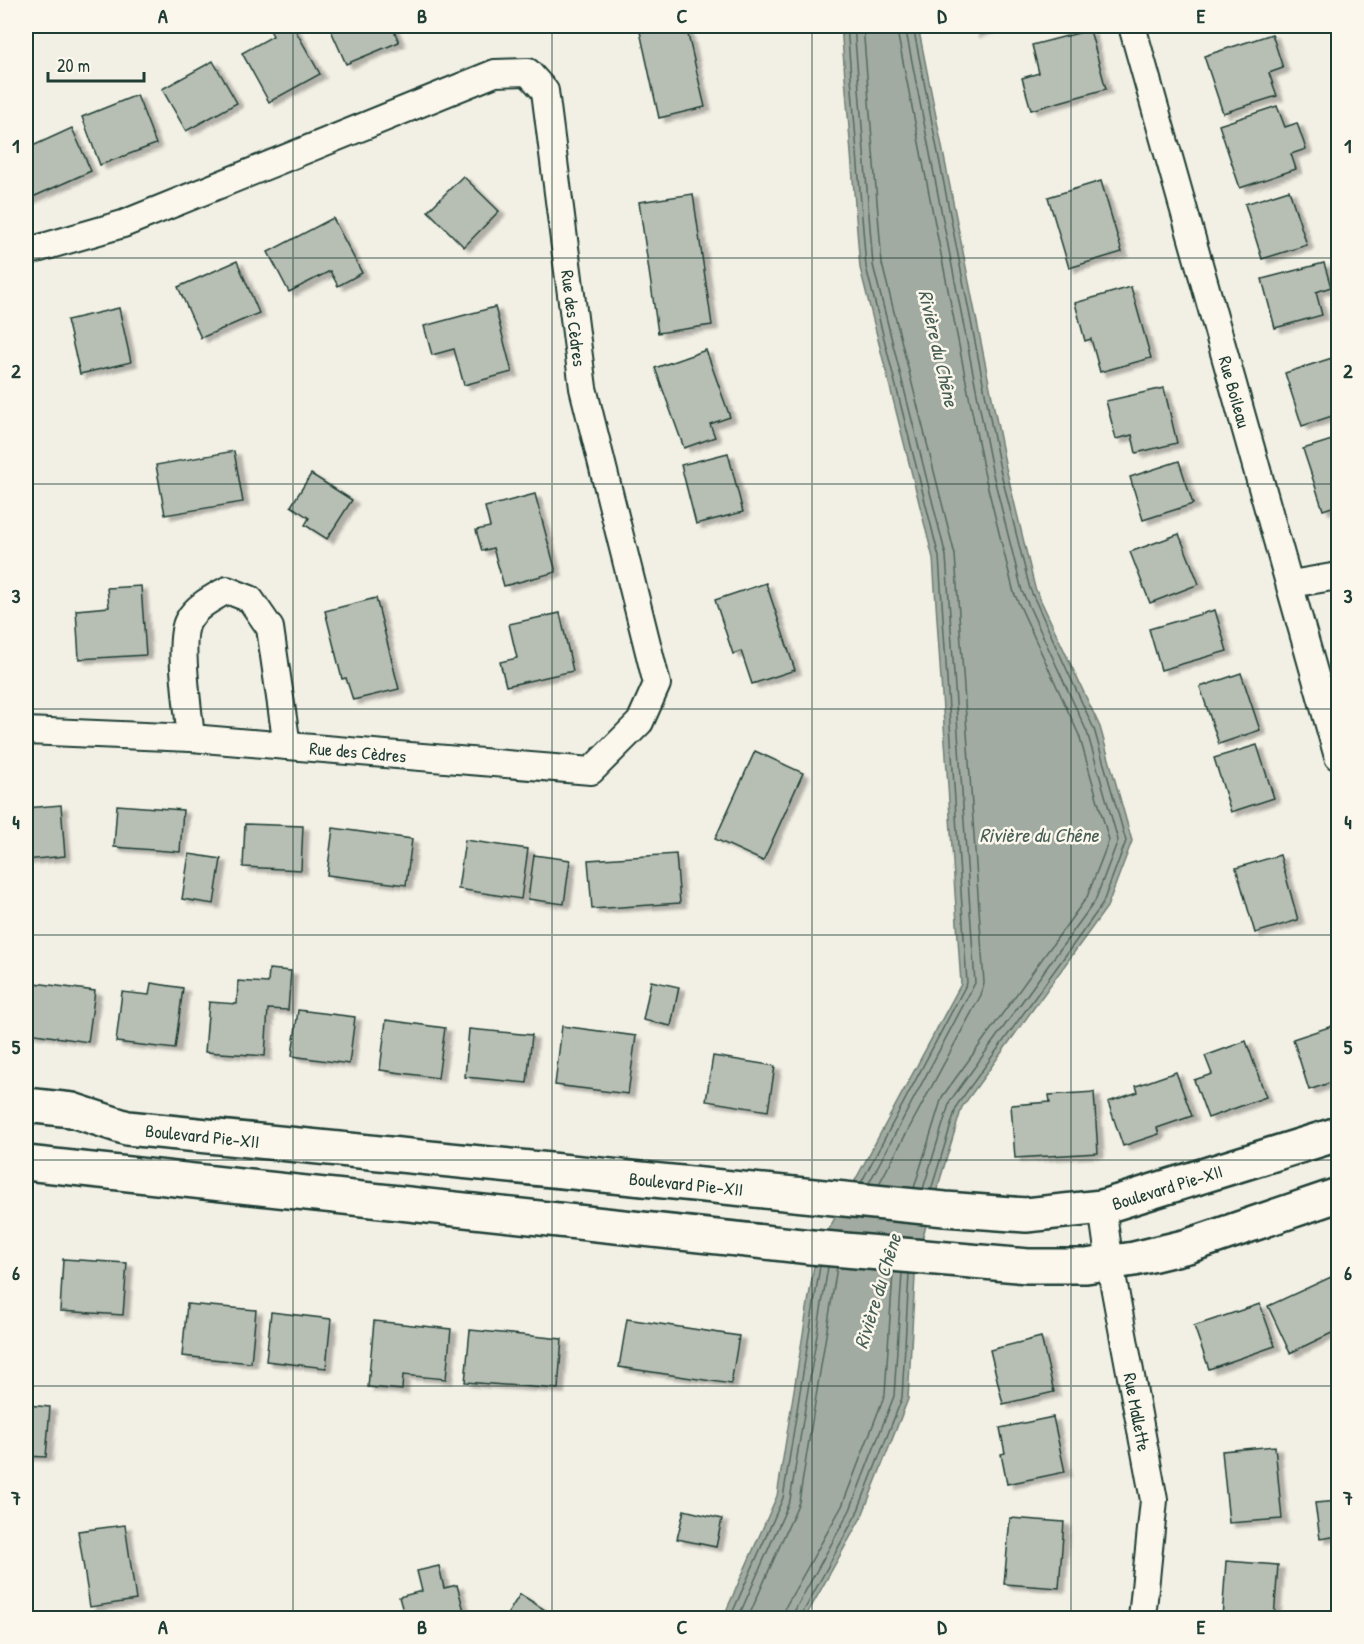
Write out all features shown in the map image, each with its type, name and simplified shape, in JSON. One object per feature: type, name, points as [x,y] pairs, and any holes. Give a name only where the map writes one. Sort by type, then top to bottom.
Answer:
[{"type":"street","name":"Rue Boileau","points":[[1132,26],[1338,757]]},
{"type":"street","name":"Rue des Cèdres","points":[[26,252],[123,224],[495,73],[528,72],[545,91],[583,388],[657,684],[640,722],[591,771],[191,738],[26,731]]},
{"type":"street","points":[[1291,584],[1338,576]]},
{"type":"street","name":"Rue des Cèdres","points":[[191,738],[183,663],[187,622],[206,602],[227,590],[250,599],[270,628],[287,747]]},
{"type":"street","name":"Boulevard Pie-XII","points":[[26,1104],[72,1110],[127,1128],[945,1209],[1026,1215],[1102,1207],[1338,1134]]},
{"type":"street","points":[[26,1163],[811,1247],[1028,1266],[1110,1264],[1188,1246],[1338,1195]]},
{"type":"street","name":"Rue Mallette","points":[[1102,1207],[1110,1264],[1154,1500],[1142,1618]]},
{"type":"water","name":"Rivière du Chêne","points":[[841,26],[918,26],[1006,468],[1035,588],[1100,727],[1132,841],[1107,907],[962,1107],[916,1259],[908,1399],[862,1516],[805,1618],[723,1618],[777,1496],[816,1253],[961,984],[933,558],[860,268]]},
{"type":"building","points":[[268,26],[293,26],[320,74],[269,102],[242,53],[273,36]]},
{"type":"building","points":[[329,26],[392,26],[399,42],[346,64]]},
{"type":"building","points":[[686,26],[705,107],[659,118],[639,27]]},
{"type":"building","points":[[972,26],[995,26],[974,33]]},
{"type":"building","points":[[1090,30],[1106,89],[1031,110],[1022,78],[1039,73],[1032,45]]},
{"type":"building","points":[[1272,34],[1283,68],[1269,73],[1277,96],[1223,113],[1204,56]]},
{"type":"building","points":[[213,61],[237,103],[186,131],[162,89]]},
{"type":"building","points":[[137,95],[156,144],[100,165],[82,117]]},
{"type":"building","points":[[1277,106],[1285,127],[1297,123],[1306,149],[1291,154],[1296,169],[1240,188],[1219,125]]},
{"type":"building","points":[[72,128],[91,171],[26,200],[26,149]]},
{"type":"building","points":[[463,176],[499,211],[464,247],[428,211]]},
{"type":"building","points":[[1101,181],[1122,252],[1069,268],[1048,197]]},
{"type":"building","points":[[1289,190],[1307,245],[1262,259],[1245,204]]},
{"type":"building","points":[[693,194],[712,325],[658,333],[639,202]]},
{"type":"building","points":[[333,218],[362,273],[338,286],[330,271],[289,292],[268,252]]},
{"type":"building","points":[[237,261],[259,313],[201,338],[178,287]]},
{"type":"building","points":[[1324,263],[1331,287],[1316,292],[1322,315],[1275,328],[1262,279]]},
{"type":"building","points":[[1131,287],[1151,358],[1100,372],[1091,339],[1085,341],[1075,303]]},
{"type":"building","points":[[495,307],[512,372],[464,385],[454,349],[432,355],[424,326]]},
{"type":"building","points":[[119,308],[131,362],[80,374],[67,320]]},
{"type":"building","points":[[706,350],[730,417],[710,424],[715,437],[684,448],[655,368]]},
{"type":"building","points":[[1332,358],[1338,376],[1338,414],[1302,426],[1285,373]]},
{"type":"building","points":[[1164,388],[1177,443],[1136,453],[1132,435],[1116,439],[1106,401]]},
{"type":"building","points":[[1338,438],[1338,505],[1323,510],[1303,449]]},
{"type":"building","points":[[234,451],[243,502],[165,515],[156,465]]},
{"type":"building","points":[[728,453],[743,512],[696,524],[681,465]]},
{"type":"building","points":[[1179,461],[1193,504],[1143,520],[1130,477]]},
{"type":"building","points":[[311,474],[352,500],[327,539],[305,525],[309,518],[291,506]]},
{"type":"building","points":[[535,494],[556,572],[504,586],[493,548],[482,551],[476,530],[490,527],[485,507]]},
{"type":"building","points":[[1179,534],[1199,584],[1150,603],[1130,552]]},
{"type":"building","points":[[766,583],[795,670],[752,684],[741,651],[733,654],[715,600]]},
{"type":"building","points":[[141,586],[146,655],[79,659],[76,610],[109,607],[107,588]]},
{"type":"building","points":[[376,598],[399,689],[353,700],[346,678],[342,679],[325,611]]},
{"type":"building","points":[[1215,610],[1227,651],[1161,670],[1149,629]]},
{"type":"building","points":[[560,613],[573,671],[506,686],[500,662],[517,658],[509,624]]},
{"type":"building","points":[[1241,673],[1260,730],[1219,744],[1200,687]]},
{"type":"building","points":[[1257,745],[1274,798],[1231,812],[1214,758]]},
{"type":"building","points":[[755,751],[803,773],[763,861],[715,839]]},
{"type":"building","points":[[61,805],[65,856],[26,860],[26,808]]},
{"type":"building","points":[[117,805],[183,810],[180,852],[114,847]]},
{"type":"building","points":[[245,824],[303,826],[301,870],[243,867]]},
{"type":"building","points":[[333,828],[412,839],[406,885],[327,875]]},
{"type":"building","points":[[465,840],[528,849],[521,899],[458,889]]},
{"type":"building","points":[[189,854],[221,859],[214,904],[182,899]]},
{"type":"building","points":[[676,854],[680,903],[592,909],[588,860]]},
{"type":"building","points":[[534,855],[570,860],[564,904],[528,899]]},
{"type":"building","points":[[1280,855],[1298,920],[1255,933],[1236,868]]},
{"type":"building","points":[[269,969],[291,971],[288,1010],[268,1009],[265,1056],[205,1052],[209,1002],[237,1004],[238,981],[268,983]]},
{"type":"building","points":[[651,981],[679,987],[671,1026],[643,1020]]},
{"type":"building","points":[[35,983],[95,991],[88,1042],[29,1033]]},
{"type":"building","points":[[151,983],[183,988],[175,1049],[116,1042],[122,992],[149,995]]},
{"type":"building","points":[[298,1010],[355,1017],[349,1064],[292,1056]]},
{"type":"building","points":[[386,1020],[445,1028],[438,1078],[380,1070]]},
{"type":"building","points":[[1338,1024],[1338,1080],[1309,1090],[1293,1039]]},
{"type":"building","points":[[562,1026],[636,1036],[628,1094],[555,1085]]},
{"type":"building","points":[[469,1029],[532,1035],[527,1083],[465,1077]]},
{"type":"building","points":[[1246,1041],[1266,1097],[1208,1118],[1194,1080],[1212,1074],[1205,1056]]},
{"type":"building","points":[[713,1056],[775,1066],[768,1111],[706,1101]]},
{"type":"building","points":[[1176,1072],[1192,1116],[1157,1128],[1159,1134],[1123,1146],[1108,1102],[1138,1092],[1136,1086]]},
{"type":"building","points":[[1094,1092],[1098,1153],[1015,1158],[1011,1105],[1050,1102],[1049,1095]]},
{"type":"building","points":[[63,1259],[127,1263],[123,1315],[60,1311]]},
{"type":"building","points":[[1331,1277],[1338,1293],[1338,1330],[1290,1353],[1268,1306]]},
{"type":"building","points":[[187,1304],[256,1310],[251,1363],[182,1356]]},
{"type":"building","points":[[1260,1304],[1275,1346],[1209,1369],[1194,1326]]},
{"type":"building","points":[[271,1312],[331,1319],[326,1368],[266,1361]]},
{"type":"building","points":[[627,1319],[739,1336],[731,1384],[619,1367]]},
{"type":"building","points":[[374,1321],[451,1329],[446,1379],[403,1375],[402,1390],[368,1387]]},
{"type":"building","points":[[470,1330],[562,1339],[558,1389],[465,1382]]},
{"type":"building","points":[[1041,1337],[1054,1392],[1003,1404],[990,1350]]},
{"type":"building","points":[[26,1405],[50,1407],[46,1457],[26,1456]]},
{"type":"building","points":[[1053,1417],[1065,1472],[1007,1484],[1001,1454],[1005,1453],[1000,1428]]},
{"type":"building","points":[[1275,1446],[1282,1519],[1229,1523],[1222,1451]]},
{"type":"building","points":[[1338,1501],[1338,1536],[1320,1539],[1315,1503]]},
{"type":"building","points":[[684,1510],[722,1519],[716,1547],[677,1539]]},
{"type":"building","points":[[1010,1518],[1064,1522],[1059,1588],[1004,1584]]},
{"type":"building","points":[[125,1525],[136,1600],[90,1607],[78,1531]]},
{"type":"building","points":[[1226,1561],[1278,1565],[1274,1618],[1222,1618]]},
{"type":"building","points":[[439,1566],[444,1588],[457,1585],[466,1618],[405,1618],[399,1597],[422,1591],[417,1571]]},
{"type":"building","points":[[520,1594],[553,1615],[552,1618],[505,1618]]}]
